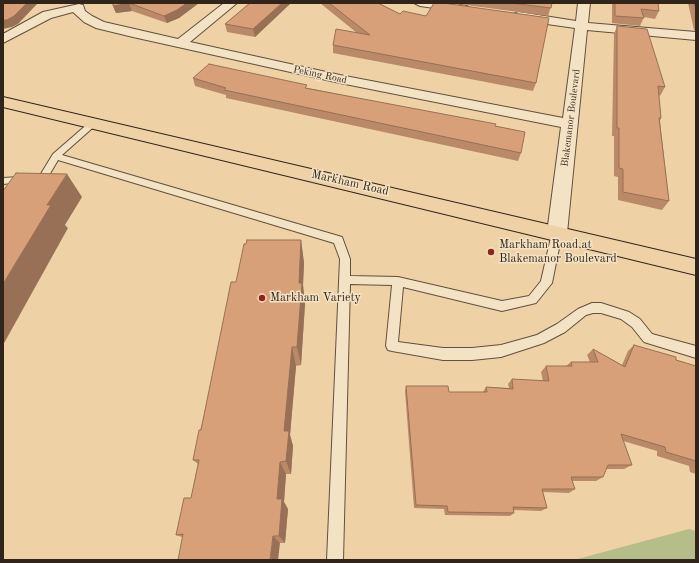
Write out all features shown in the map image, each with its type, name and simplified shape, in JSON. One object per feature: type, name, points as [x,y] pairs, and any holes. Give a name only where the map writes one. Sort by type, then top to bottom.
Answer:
[{"type":"main road","name":"Markham Road","points":[[3,102],[696,267]]},
{"type":"street","points":[[181,43],[231,3]]},
{"type":"street","points":[[420,3],[477,10]]},
{"type":"street","name":"Blakemanor Boulevard","points":[[557,233],[584,3]]},
{"type":"street","points":[[3,39],[47,15],[80,5]]},
{"type":"street","name":"Peking Road","points":[[80,5],[79,12],[88,19],[100,25],[340,79],[570,124]]},
{"type":"street","points":[[507,14],[582,26],[696,36]]},
{"type":"lane","points":[[3,181],[42,180],[56,156],[94,123]]},
{"type":"lane","points":[[56,156],[338,240],[345,259],[335,560]]},
{"type":"lane","points":[[11,192],[19,180]]},
{"type":"lane","points":[[344,280],[398,281],[502,306],[532,300],[546,283],[557,233]]},
{"type":"lane","points":[[398,281],[392,346],[443,354],[472,354],[501,351],[540,339],[562,328],[582,312],[598,308],[613,310],[625,315],[636,323],[648,338],[696,352]]},
{"type":"green space","points":[[689,529],[696,531],[696,560],[574,560]]},
{"type":"building","points":[[3,3],[27,3],[14,16],[7,20],[3,20]]},
{"type":"building","points":[[113,3],[129,3],[113,6]]},
{"type":"building","points":[[129,3],[187,3],[164,16]]},
{"type":"building","points":[[250,3],[282,3],[253,29],[225,24]]},
{"type":"building","points":[[329,3],[378,3],[400,14],[403,11],[426,16],[434,3],[443,3],[549,18],[536,83],[333,45],[336,29],[370,35]]},
{"type":"building","points":[[511,3],[552,3],[551,8]]},
{"type":"building","points":[[615,3],[658,3],[659,11],[641,9],[644,18],[615,16]]},
{"type":"building","points":[[617,26],[647,29],[665,87],[658,86],[661,118],[659,118],[669,201],[623,192],[623,169],[619,168],[619,128],[617,128]]},
{"type":"building","points":[[209,64],[307,85],[305,88],[496,124],[495,126],[525,132],[521,153],[224,90],[226,88],[193,78]]},
{"type":"building","points":[[16,173],[67,174],[47,205],[51,205],[3,284],[3,191]]},
{"type":"building","points":[[247,240],[301,240],[299,283],[302,283],[297,347],[292,347],[284,431],[289,431],[286,461],[280,462],[277,499],[282,499],[279,536],[273,536],[270,560],[178,560],[183,534],[176,535],[184,498],[191,498],[199,460],[193,460],[199,430],[201,430],[231,282],[236,282],[244,244],[246,244]]},
{"type":"building","points":[[634,345],[676,357],[676,360],[696,366],[696,461],[666,452],[665,447],[621,434],[632,465],[608,465],[603,477],[571,477],[575,489],[542,489],[547,508],[513,507],[514,513],[448,512],[447,506],[416,505],[406,386],[448,386],[449,392],[487,392],[486,387],[513,389],[512,379],[549,381],[546,366],[572,366],[571,362],[598,362],[593,349],[625,367]]},
{"type":"place","name":"Markham Road at Blakemanor Boulevard","points":[[491,252]]},
{"type":"place","name":"Markham Variety","points":[[262,298]]}]
